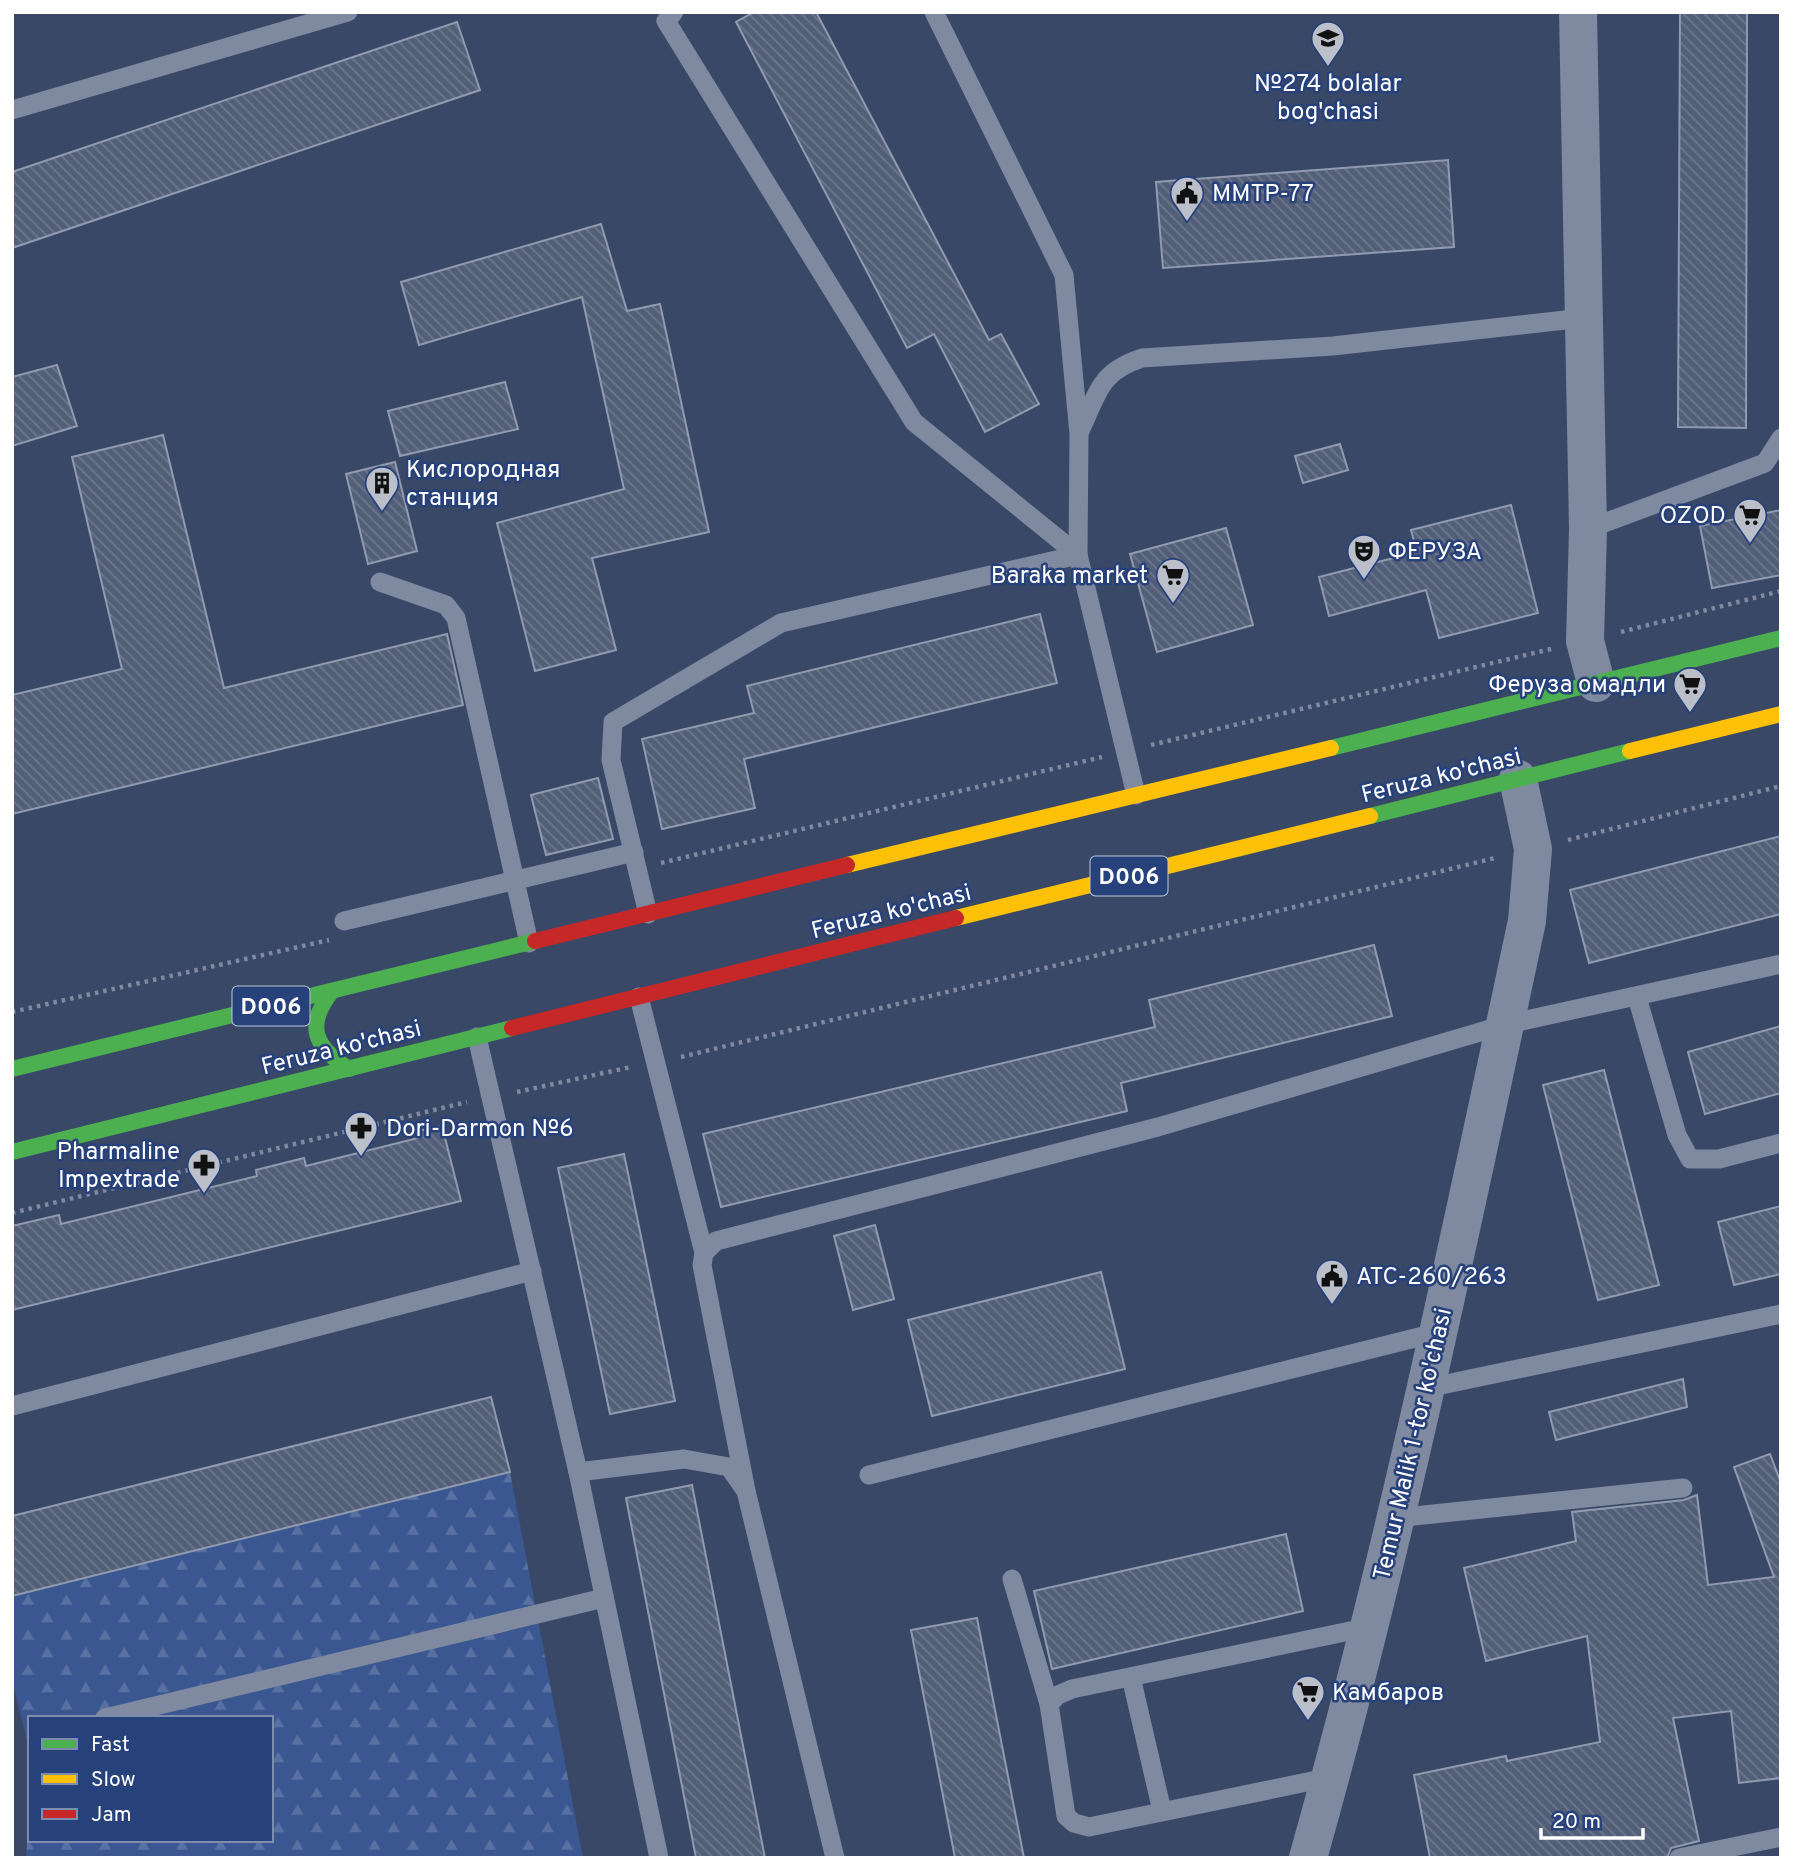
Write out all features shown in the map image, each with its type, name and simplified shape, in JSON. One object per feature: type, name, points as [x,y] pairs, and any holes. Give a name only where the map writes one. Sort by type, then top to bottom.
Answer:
[{"type":"main road","name":"D006","points":[[12,1069],[1781,638]]},
{"type":"main road","name":"Feruza ko'chasi","points":[[12,1152],[1781,714]]},
{"type":"main road","points":[[332,991],[318,1012],[316,1035],[327,1055],[349,1069]]},
{"type":"street","points":[[1578,12],[1588,529],[1585,641],[1596,683]]},
{"type":"street","name":"Temur Malik 1-tor ko'chasi","points":[[1308,1858],[1369,1627],[1427,1388],[1527,921],[1533,849],[1518,779]]},
{"type":"lane","points":[[12,110],[348,12]]},
{"type":"lane","points":[[674,12],[666,21],[914,422],[1078,555]]},
{"type":"lane","points":[[934,12],[1064,275],[1079,434],[1078,555],[1136,795]]},
{"type":"lane","points":[[1079,434],[1102,382],[1118,366],[1142,358],[1334,346],[1583,318]]},
{"type":"lane","points":[[1588,529],[1765,463],[1781,438]]},
{"type":"lane","points":[[648,914],[611,761],[613,722],[781,623],[1078,555]]},
{"type":"lane","points":[[380,582],[446,605],[456,618],[517,879],[529,943]]},
{"type":"lane","points":[[344,921],[517,879],[636,860]]},
{"type":"lane","points":[[704,1253],[716,1241],[1158,1128],[1504,1025],[1637,998],[1781,964]]},
{"type":"lane","points":[[639,997],[704,1253],[702,1265],[746,1491],[835,1858]]},
{"type":"lane","points":[[1637,998],[1677,1135],[1690,1159],[1719,1159],[1781,1143]]},
{"type":"lane","points":[[477,1037],[578,1472],[659,1858]]},
{"type":"lane","points":[[12,1406],[532,1271]]},
{"type":"lane","points":[[1427,1388],[1781,1314]]},
{"type":"lane","points":[[869,1475],[1439,1332]]},
{"type":"lane","points":[[578,1472],[684,1459],[729,1467],[746,1491]]},
{"type":"lane","points":[[1395,1518],[1683,1488]]},
{"type":"lane","points":[[1012,1579],[1049,1704],[1066,1816],[1074,1824],[1089,1827],[1331,1777]]},
{"type":"lane","points":[[113,1716],[604,1598]]},
{"type":"lane","points":[[1049,1704],[1058,1695],[1072,1689],[1369,1627]]},
{"type":"lane","points":[[1131,1677],[1162,1811]]},
{"type":"lane","points":[[1679,1858],[1781,1837]]},
{"type":"path","points":[[636,860],[1126,751],[1781,591]]},
{"type":"path","points":[[12,1213],[423,1111],[655,1062],[1533,849],[1781,786]]},
{"type":"path","points":[[12,1012],[334,939]]},
{"type":"green space","points":[[510,1472],[583,1858],[26,1858],[28,1830],[28,1842],[273,1842],[273,1716],[28,1716],[28,1744],[12,1680],[12,1596]]},
{"type":"building","points":[[754,12],[816,12],[989,340],[1001,334],[1039,404],[985,432],[934,334],[907,348],[736,22]]},
{"type":"building","points":[[1680,12],[1747,12],[1746,428],[1678,427]]},
{"type":"building","points":[[457,22],[480,90],[12,248],[12,172]]},
{"type":"building","points":[[1448,160],[1454,247],[1163,268],[1156,182]]},
{"type":"building","points":[[601,224],[627,311],[660,304],[709,532],[592,558],[616,650],[535,671],[497,523],[624,489],[582,297],[419,345],[401,282]]},
{"type":"building","points":[[57,365],[77,426],[12,446],[12,377]]},
{"type":"building","points":[[505,382],[518,429],[400,456],[388,411]]},
{"type":"building","points":[[163,435],[224,688],[447,634],[463,705],[12,814],[12,695],[122,669],[72,457]]},
{"type":"building","points":[[1340,444],[1348,470],[1303,483],[1295,456]]},
{"type":"building","name":"Кислородная станция","points":[[395,462],[417,551],[368,564],[346,474]]},
{"type":"building","points":[[1511,505],[1538,613],[1439,638],[1426,590],[1329,616],[1319,577],[1417,552],[1411,530]]},
{"type":"building","points":[[1781,510],[1781,575],[1712,588],[1700,526]]},
{"type":"building","points":[[1226,528],[1253,625],[1157,652],[1130,554]]},
{"type":"building","points":[[1040,614],[1057,683],[744,759],[755,808],[662,829],[642,739],[754,713],[747,686]]},
{"type":"building","points":[[598,778],[613,839],[546,855],[531,795]]},
{"type":"building","points":[[1781,836],[1781,914],[1589,963],[1570,890]]},
{"type":"building","points":[[1374,945],[1392,1016],[1121,1083],[1127,1111],[721,1207],[703,1134],[1155,1027],[1149,1000]]},
{"type":"building","points":[[1781,1026],[1781,1093],[1705,1114],[1688,1052]]},
{"type":"building","points":[[1604,1070],[1659,1285],[1598,1300],[1543,1085]]},
{"type":"building","points":[[442,1126],[461,1201],[12,1310],[12,1226],[59,1215],[61,1224],[257,1176],[256,1170],[304,1158],[306,1166],[418,1138],[417,1131]]},
{"type":"building","points":[[624,1154],[675,1401],[610,1414],[558,1168]]},
{"type":"building","points":[[1781,1206],[1781,1274],[1734,1285],[1718,1222]]},
{"type":"building","points":[[875,1225],[894,1299],[853,1310],[834,1236]]},
{"type":"building","points":[[1101,1272],[1125,1369],[932,1416],[908,1320]]},
{"type":"building","points":[[1683,1379],[1687,1407],[1556,1440],[1549,1412]]},
{"type":"building","points":[[491,1397],[510,1472],[12,1596],[12,1516]]},
{"type":"building","points":[[1770,1454],[1781,1483],[1781,1778],[1739,1783],[1731,1711],[1673,1718],[1699,1841],[1671,1848],[1667,1858],[1430,1858],[1414,1775],[1506,1756],[1507,1761],[1600,1742],[1587,1636],[1486,1661],[1464,1568],[1576,1541],[1572,1512],[1684,1500],[1697,1495],[1708,1585],[1774,1577],[1734,1467]]},
{"type":"building","points":[[692,1485],[765,1858],[696,1858],[626,1498]]},
{"type":"building","points":[[1286,1534],[1303,1611],[1052,1669],[1034,1591]]},
{"type":"building","points":[[977,1618],[1024,1858],[955,1858],[911,1630]]},
{"type":"traffic: fast","points":[[1331,748],[1781,638]]},
{"type":"traffic: fast","points":[[1370,816],[1630,751]]},
{"type":"traffic: fast","points":[[12,1069],[535,941]]},
{"type":"traffic: fast","points":[[332,991],[318,1014],[317,1034],[328,1052],[349,1069]]},
{"type":"traffic: fast","points":[[12,1152],[512,1028]]},
{"type":"traffic: slow","points":[[1630,751],[1781,714]]},
{"type":"traffic: slow","points":[[847,865],[1331,748]]},
{"type":"traffic: slow","points":[[956,918],[1370,816]]},
{"type":"traffic: jam","points":[[535,941],[847,865]]},
{"type":"traffic: jam","points":[[512,1028],[956,918]]},
{"type":"place","name":"№274 bolalar bog'chasi","points":[[1328,68]]},
{"type":"place","name":"MMTP-77","points":[[1187,223]]},
{"type":"place","name":"Кислородная станция","points":[[382,513]]},
{"type":"place","name":"OZOD","points":[[1750,545]]},
{"type":"place","name":"ФЕРУЗА","points":[[1364,581]]},
{"type":"place","name":"Baraka market","points":[[1173,605]]},
{"type":"place","name":"Феруза омадли","points":[[1690,714]]},
{"type":"place","name":"Dori-Darmon №6","points":[[361,1158]]},
{"type":"place","name":"Pharmaline Impextrade","points":[[204,1195]]},
{"type":"place","name":"АТС-260/263","points":[[1332,1306]]},
{"type":"place","name":"Камбаров","points":[[1308,1722]]}]
